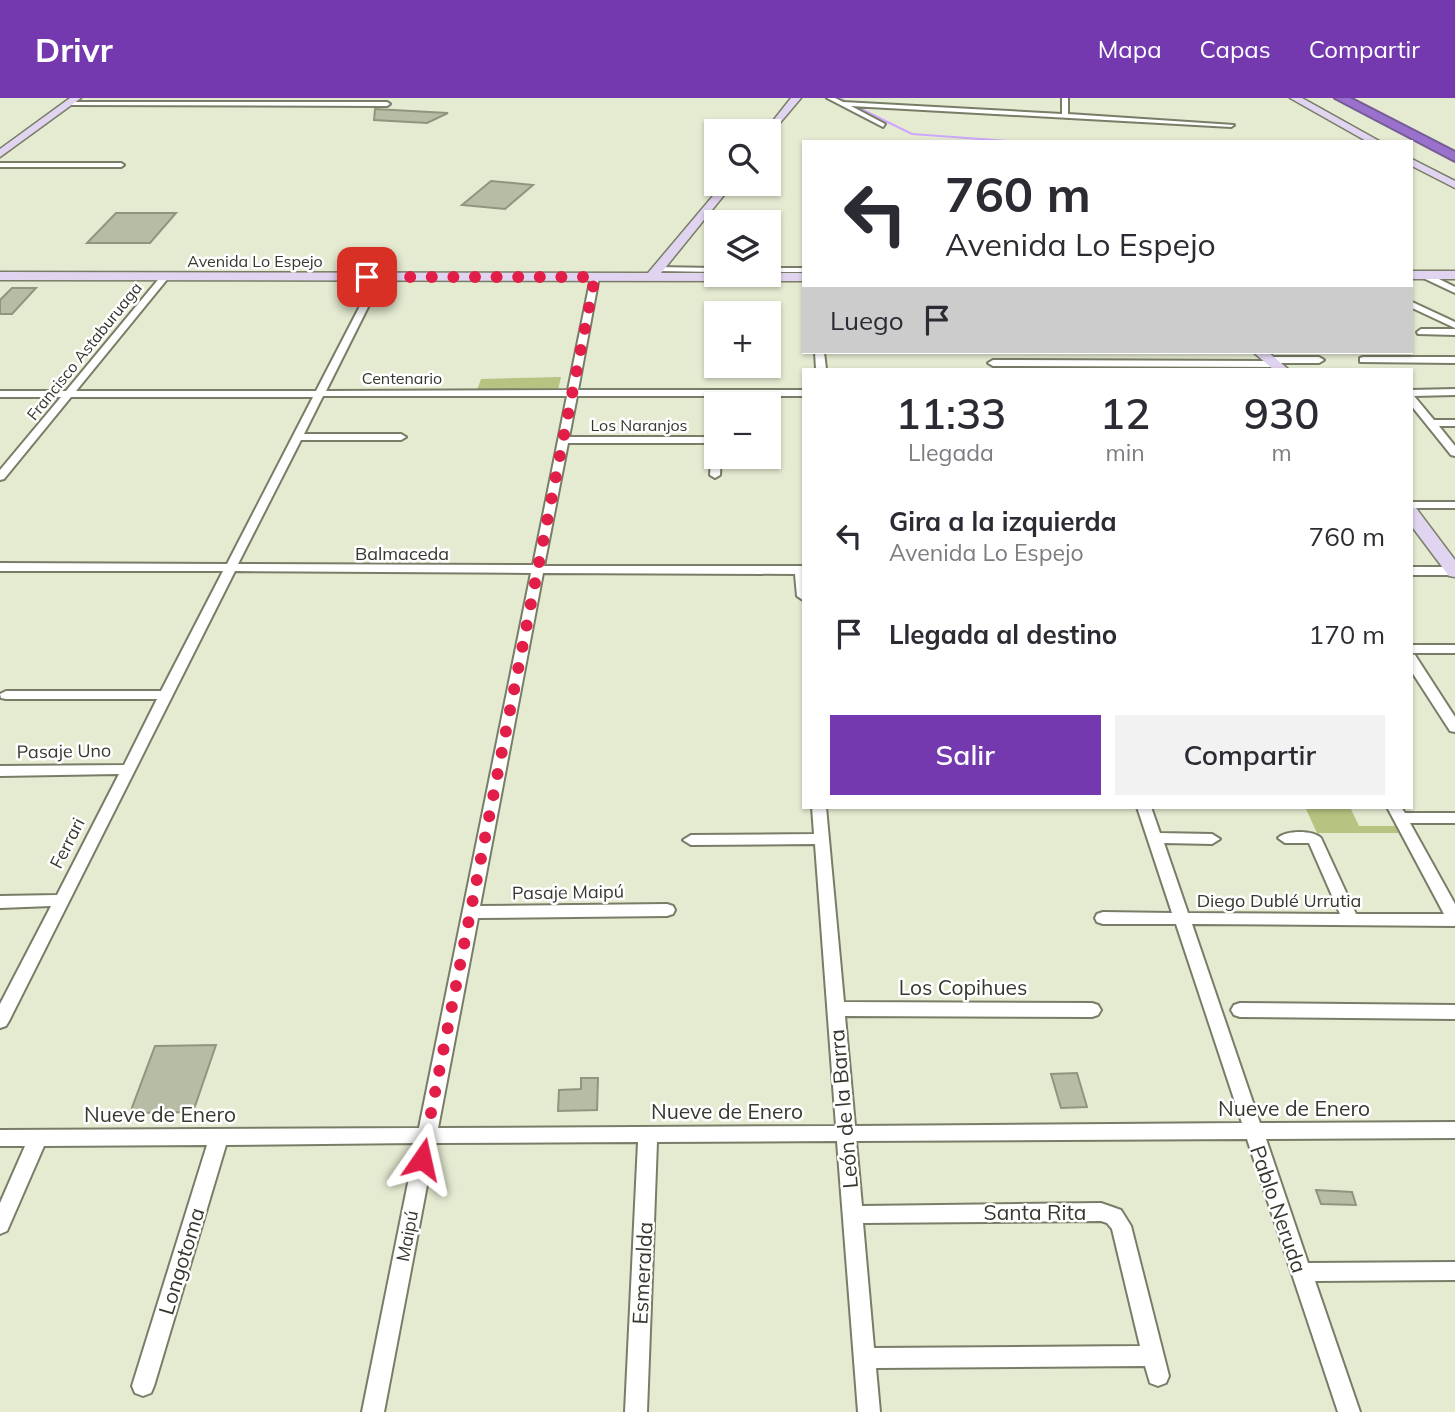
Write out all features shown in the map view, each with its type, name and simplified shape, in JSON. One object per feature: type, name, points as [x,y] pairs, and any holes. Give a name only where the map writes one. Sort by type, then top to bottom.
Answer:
[{"type":"highway","points":[[1327,98],[1406,140]]},
{"type":"highway","points":[[1341,98],[1455,156]]},
{"type":"highway","points":[[1413,144],[1455,166]]},
{"type":"main road","points":[[780,119],[796,98]]},
{"type":"main road","points":[[1294,98],[1372,140]]},
{"type":"main road","points":[[0,154],[72,101]]},
{"type":"main road","points":[[1413,163],[1455,186]]},
{"type":"main road","points":[[655,273],[718,196]]},
{"type":"main road","points":[[1413,268],[1455,268]]},
{"type":"main road","name":"Avenida Lo Espejo","points":[[0,276],[595,277],[655,273],[802,273]]},
{"type":"main road","points":[[1413,275],[1455,275]]},
{"type":"main road","points":[[1413,516],[1455,571]]},
{"type":"street","points":[[830,98],[883,125]]},
{"type":"street","points":[[1065,98],[1065,116]]},
{"type":"street","points":[[72,101],[387,104]]},
{"type":"street","points":[[842,104],[1231,125]]},
{"type":"street","points":[[0,165],[121,165]]},
{"type":"street","points":[[781,270],[802,273]]},
{"type":"street","name":"Avenida Lo Espejo","points":[[655,273],[704,271]]},
{"type":"street","points":[[1424,275],[1455,289]]},
{"type":"street","name":"Francisco Astaburuaga","points":[[0,477],[165,276]]},
{"type":"street","name":"Ferrari","points":[[2,1014],[379,277]]},
{"type":"street","name":"Maipú","points":[[373,1412],[595,277]]},
{"type":"street","points":[[1413,304],[1455,325]]},
{"type":"street","points":[[1421,332],[1455,332]]},
{"type":"street","points":[[1146,354],[1151,364]]},
{"type":"street","points":[[1363,360],[1387,356],[1455,360]]},
{"type":"street","points":[[994,366],[1151,364],[1196,367],[1319,360]]},
{"type":"street","points":[[1455,391],[1414,394],[1431,423],[1455,453]]},
{"type":"street","name":"Centenario","points":[[0,394],[571,393],[704,399]]},
{"type":"street","name":"Centenario","points":[[781,395],[802,393]]},
{"type":"street","points":[[1431,423],[1455,423]]},
{"type":"street","points":[[298,437],[401,437]]},
{"type":"street","name":"Los Naranjos","points":[[562,440],[704,442]]},
{"type":"street","points":[[715,469],[715,475]]},
{"type":"street","points":[[1413,505],[1455,505]]},
{"type":"street","name":"Balmaceda","points":[[0,567],[802,570]]},
{"type":"street","points":[[1413,571],[1455,571]]},
{"type":"street","points":[[1413,649],[1455,649]]},
{"type":"street","points":[[1413,663],[1455,728]]},
{"type":"street","points":[[6,695],[166,695]]},
{"type":"street","name":"Pasaje Uno","points":[[0,771],[128,769]]},
{"type":"street","name":"León de la Barra","points":[[819,809],[869,1412]]},
{"type":"street","name":"Pablo Neruda","points":[[1145,809],[1349,1412]]},
{"type":"street","points":[[1397,813],[1455,818]]},
{"type":"street","points":[[1397,813],[1455,919]]},
{"type":"street","points":[[1154,838],[1212,839]]},
{"type":"street","points":[[1285,838],[1314,838],[1351,920]]},
{"type":"street","points":[[691,840],[822,839]]},
{"type":"street","points":[[0,902],[61,900]]},
{"type":"street","name":"Pasaje Maipú","points":[[471,912],[667,910]]},
{"type":"street","name":"Diego Dublé Urrutia","points":[[1102,918],[1455,919]]},
{"type":"street","name":"Los Copihues","points":[[835,1009],[1092,1010]]},
{"type":"street","points":[[1240,1010],[1455,1012]]},
{"type":"street","name":"Nueve de Enero","points":[[0,1138],[1455,1130]]},
{"type":"street","name":"Esmeralda","points":[[636,1412],[648,1134]]},
{"type":"street","name":"Longotoma","points":[[143,1386],[219,1137]]},
{"type":"street","points":[[0,1225],[38,1138]]},
{"type":"street","name":"Santa Rita","points":[[851,1215],[1108,1213],[1119,1221],[1121,1226],[1155,1366],[864,1358]]},
{"type":"street","points":[[1301,1272],[1455,1271]]},
{"type":"green space","points":[[561,377],[558,390],[477,390],[481,379]]},
{"type":"green space","points":[[1306,809],[1351,809],[1359,826],[1395,826],[1399,833],[1317,833]]},
{"type":"building","points":[[375,109],[448,113],[427,123],[374,120]]},
{"type":"building","points":[[491,181],[533,185],[505,209],[462,205]]},
{"type":"building","points":[[116,213],[176,213],[150,243],[87,243]]},
{"type":"building","points":[[12,288],[36,288],[12,314],[0,314],[0,300]]},
{"type":"building","points":[[216,1045],[193,1112],[130,1113],[155,1046]]},
{"type":"building","points":[[1077,1073],[1087,1107],[1061,1108],[1051,1074]]},
{"type":"building","points":[[581,1078],[598,1078],[597,1110],[558,1111],[559,1090],[581,1089]]},
{"type":"building","points":[[1316,1190],[1352,1192],[1356,1205],[1321,1204]]},
{"type":"waterway","points":[[840,98],[849,103]]},
{"type":"waterway","points":[[855,106],[912,134],[995,140]]},
{"type":"route","points":[[367,277],[595,277],[422,1159]]}]
